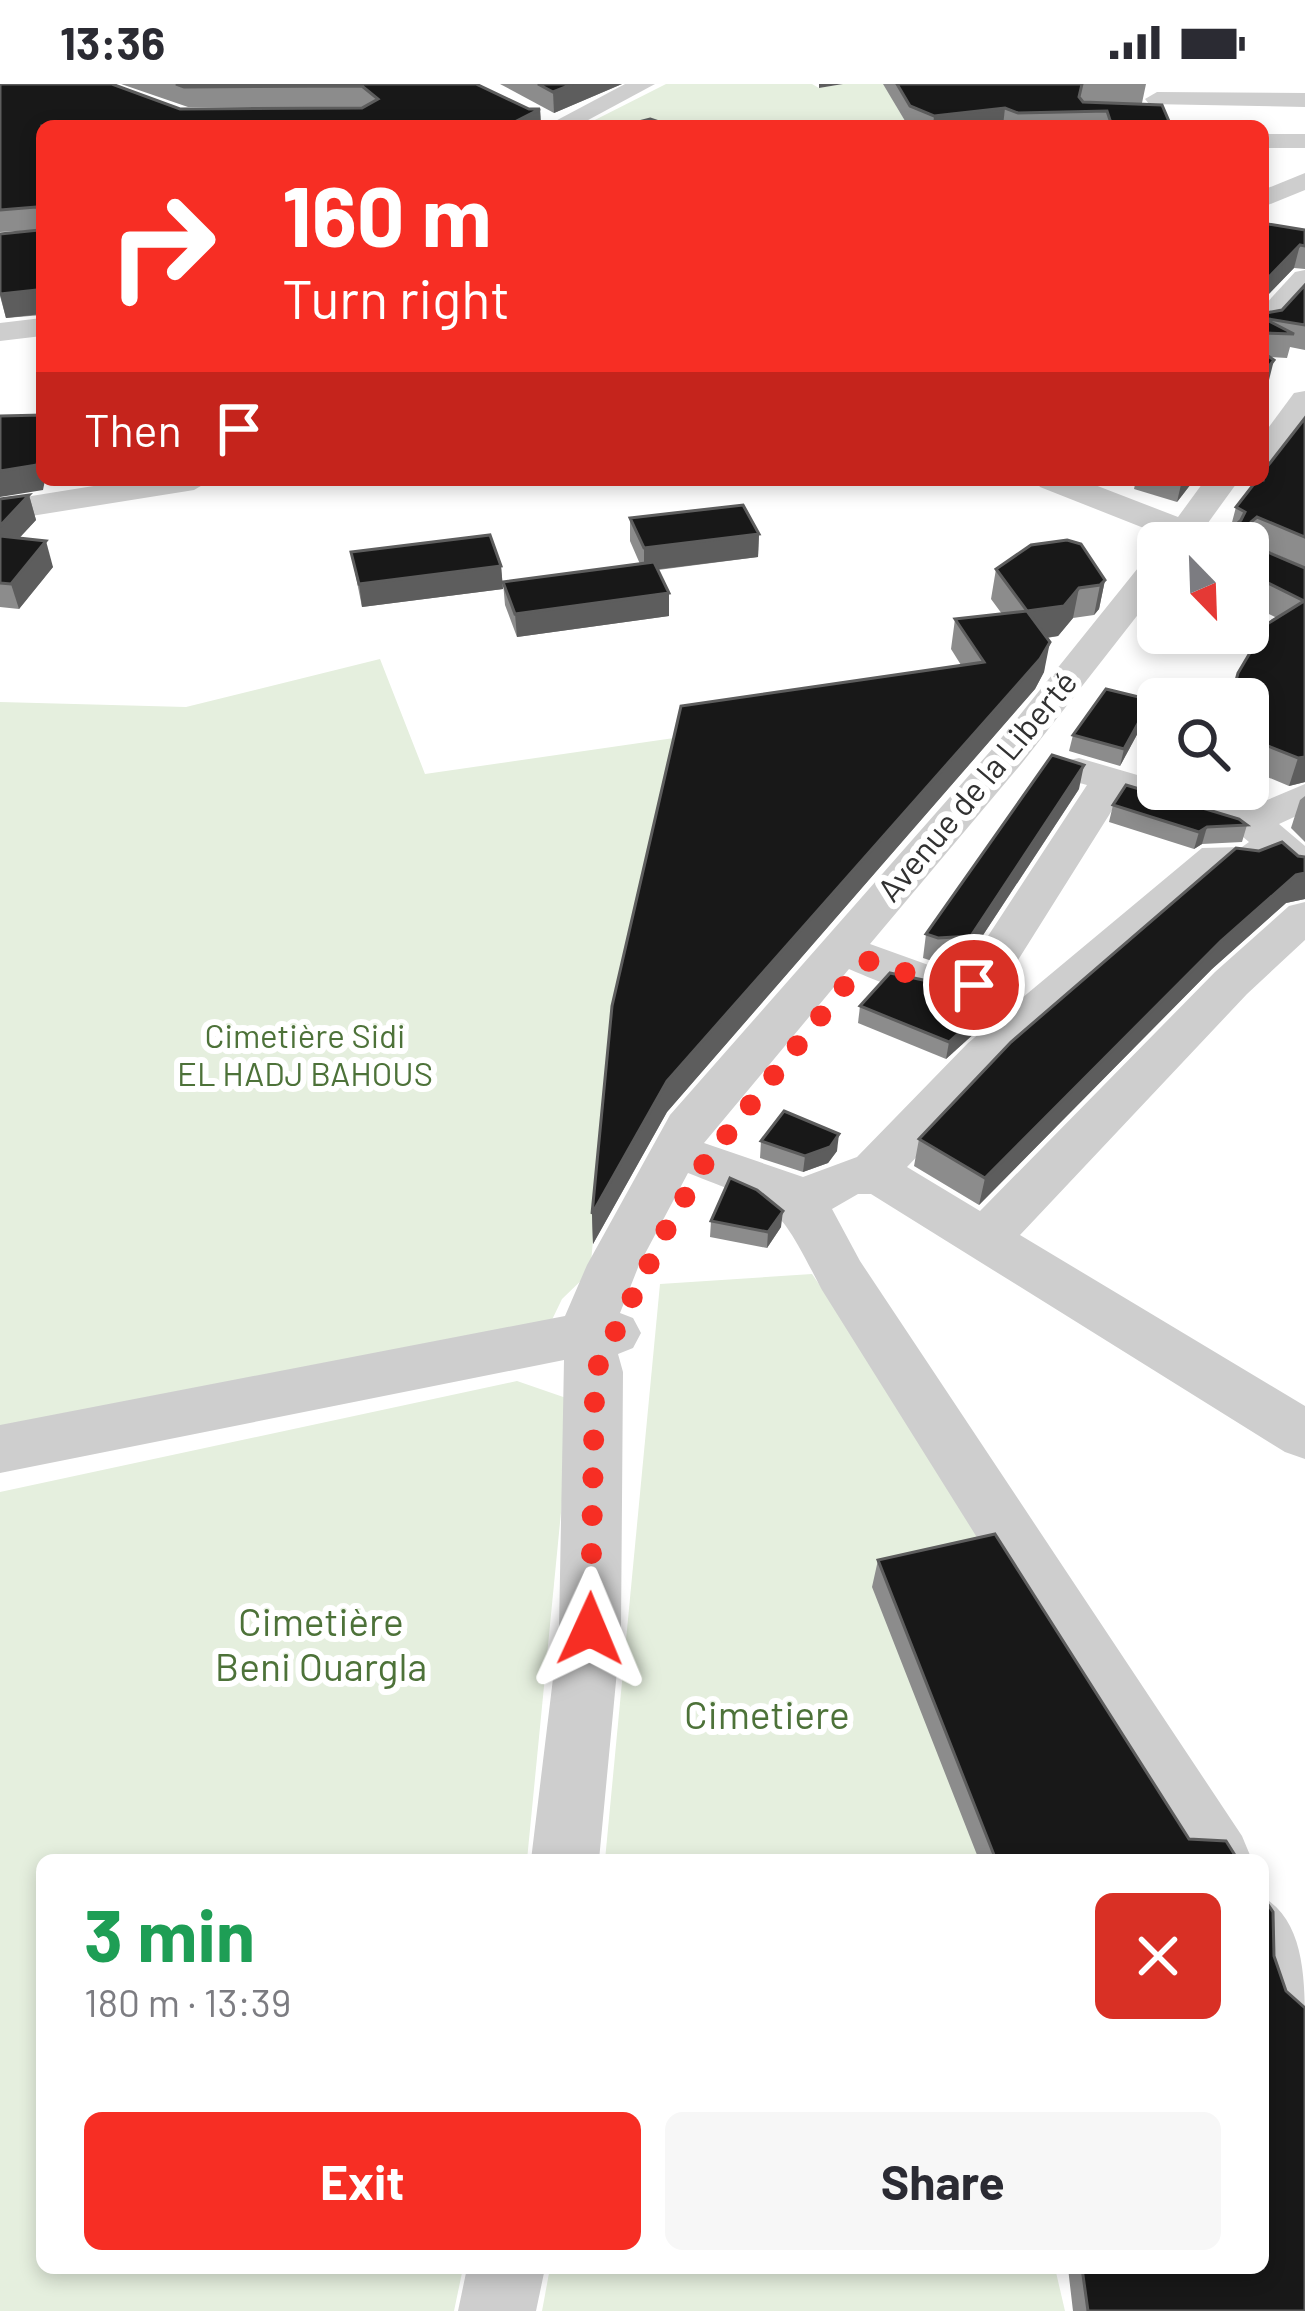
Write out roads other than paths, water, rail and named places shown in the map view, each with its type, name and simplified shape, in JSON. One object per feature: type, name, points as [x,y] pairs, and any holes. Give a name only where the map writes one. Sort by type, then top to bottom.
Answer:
[{"type":"street","points":[[558,120],[644,84]]},
{"type":"street","points":[[1153,103],[1305,100]]},
{"type":"street","points":[[1269,141],[1305,141]]},
{"type":"street","points":[[1269,197],[1305,182]]},
{"type":"street","points":[[1269,317],[1305,278]]},
{"type":"street","points":[[0,332],[36,328]]},
{"type":"street","points":[[1269,417],[1299,381]]},
{"type":"street","points":[[1269,445],[1299,381]]},
{"type":"street","points":[[0,511],[156,486]]},
{"type":"street","points":[[1065,486],[1143,522]]},
{"type":"street","name":"Avenue de la Liberté","points":[[1202,522],[1219,486]]},
{"type":"street","name":"Avenue de la Liberté","points":[[1211,522],[1243,486]]},
{"type":"street","name":"Avenue de la Liberté","points":[[598,1346],[706,1161],[853,954],[1008,755],[1137,606]]},
{"type":"street","name":"Avenue de la Liberté","points":[[566,1854],[590,1629],[598,1346],[613,1265],[687,1129],[1032,757],[1137,628]]},
{"type":"street","points":[[1032,757],[1111,779],[1278,844]]},
{"type":"street","points":[[853,954],[948,986],[974,985],[985,976],[1111,779]]},
{"type":"street","points":[[872,1173],[985,1055],[1217,857],[1253,860],[1278,844],[1304,794]]},
{"type":"street","points":[[986,1239],[1231,983],[1305,916]]},
{"type":"street","points":[[706,1161],[780,1183],[802,1202],[841,1275],[1214,1854]]},
{"type":"street","points":[[802,1202],[853,1174],[872,1173],[1305,1435]]},
{"type":"street","points":[[0,1449],[598,1346]]},
{"type":"street","points":[[1269,1941],[1305,1998]]},
{"type":"street","points":[[497,2311],[505,2274]]},
{"type":"park label","name":"Cimetière Sidi EL HADJ BAHOUS","points":[[305,1055]]},
{"type":"park label","name":"Cimetière Beni Ouargla","points":[[321,1644]]},
{"type":"park label","name":"Cimetiere","points":[[767,1715]]}]
